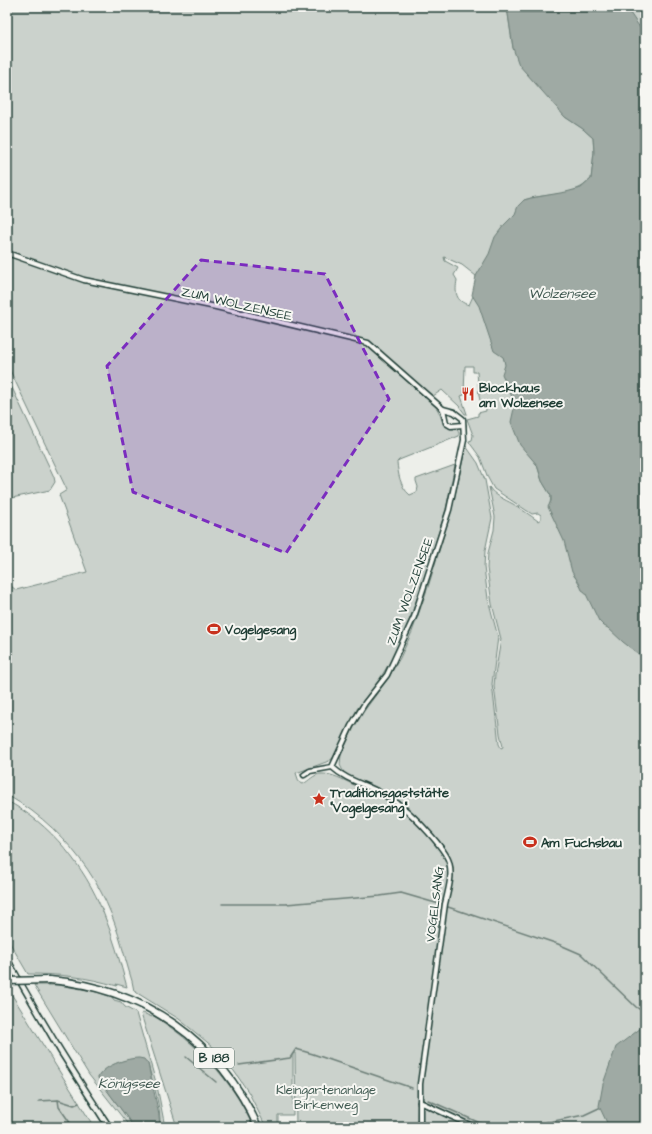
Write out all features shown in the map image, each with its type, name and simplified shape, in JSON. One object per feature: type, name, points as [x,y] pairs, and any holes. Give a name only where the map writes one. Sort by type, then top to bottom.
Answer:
[{"type":"main road","name":"B 188","points":[[7,981],[50,980],[89,986],[121,996],[149,1008],[183,1030],[214,1058],[239,1091],[258,1127]]},
{"type":"street","name":"ZUM WOLZENSEE","points":[[7,253],[84,280],[216,307],[368,343],[442,409],[454,412],[462,419],[464,440],[449,510],[414,617],[387,674],[365,703],[332,767]]},
{"type":"street","name":"ZUM WOLZENSEE","points":[[442,409],[446,423],[451,426],[463,425]]},
{"type":"street","points":[[304,775],[310,771],[332,767]]},
{"type":"street","name":"VOGELSANG","points":[[332,767],[341,775],[380,792],[401,806],[442,848],[449,861],[450,881],[445,904],[420,1084],[420,1127]]},
{"type":"street","points":[[420,1102],[474,1127]]},
{"type":"street","points":[[540,1127],[548,1125],[555,1127]]},
{"type":"highlighted area","points":[[201,260],[325,274],[389,399],[286,553],[133,492],[107,366]]},
{"type":"green space","points":[[7,7],[507,7],[513,48],[565,117],[593,138],[594,152],[591,179],[582,186],[569,192],[524,200],[506,235],[476,278],[476,276],[462,265],[444,257],[445,261],[458,268],[454,275],[457,280],[457,296],[461,301],[469,305],[473,296],[481,299],[498,338],[532,458],[537,465],[542,481],[551,496],[550,504],[562,517],[574,576],[645,657],[645,1027],[618,1127],[560,1127],[549,1124],[535,1127],[422,1127],[422,1084],[447,905],[452,882],[453,871],[451,860],[434,834],[398,800],[386,792],[347,775],[340,765],[341,755],[353,729],[364,711],[387,680],[400,658],[412,632],[429,584],[452,508],[466,446],[478,463],[485,480],[492,518],[485,551],[484,567],[488,599],[498,637],[492,684],[499,744],[501,748],[503,747],[494,686],[501,639],[492,604],[487,568],[488,553],[494,530],[495,517],[489,487],[497,495],[538,521],[541,519],[541,515],[538,513],[532,514],[494,489],[480,457],[469,442],[472,440],[473,435],[467,419],[478,416],[478,413],[486,411],[485,404],[481,404],[479,396],[477,372],[473,372],[473,366],[465,366],[464,395],[461,396],[467,414],[465,414],[459,406],[442,390],[433,396],[430,395],[367,341],[85,279],[7,251]]},
{"type":"green space","points":[[616,7],[645,7],[645,49]]},
{"type":"green space","name":"Kleingartenanlage Birkenweg","points":[[7,256],[86,281],[219,309],[366,345],[436,407],[443,422],[448,428],[457,429],[459,433],[459,436],[397,462],[402,484],[410,495],[417,492],[418,487],[416,479],[455,465],[446,509],[431,557],[428,558],[424,556],[422,560],[428,565],[427,570],[411,616],[395,654],[379,680],[357,709],[333,758],[329,761],[296,773],[299,782],[303,784],[316,775],[325,774],[341,779],[382,798],[402,811],[421,827],[438,845],[448,862],[449,878],[443,904],[418,1083],[417,1127],[296,1127],[295,1053],[293,1053],[293,1115],[278,1115],[278,1127],[266,1127],[249,1093],[234,1071],[213,1047],[179,1019],[134,991],[115,924],[95,880],[80,858],[52,828],[32,811],[7,795],[7,588],[11,586],[16,590],[87,572],[59,495],[67,490],[7,364]]},
{"type":"green space","points":[[7,377],[55,482],[50,490],[7,499]]},
{"type":"green space","points":[[7,801],[38,821],[52,834],[76,863],[95,895],[107,921],[127,987],[73,977],[28,974],[7,938]]},
{"type":"green space","points":[[34,985],[58,985],[93,991],[112,997],[114,1000],[121,1002],[125,1007],[136,1013],[157,1086],[165,1127],[160,1127],[158,1103],[148,1064],[122,1061],[102,1072],[98,1078],[134,1127],[130,1127],[89,1075]]},
{"type":"green space","points":[[7,987],[94,1127],[7,1127]]},
{"type":"green space","points":[[143,1013],[152,1017],[152,1015],[183,1037],[211,1063],[235,1093],[253,1127],[177,1127],[141,1014]]},
{"type":"water","name":"Wolzensee","points":[[507,7],[626,7],[645,35],[645,659],[599,621],[585,592],[582,590],[572,572],[564,541],[548,507],[551,501],[551,496],[542,481],[537,465],[520,445],[511,422],[515,404],[502,374],[505,365],[503,357],[494,351],[479,306],[472,295],[476,276],[489,254],[495,237],[515,214],[518,206],[524,200],[581,188],[591,179],[594,152],[593,138],[565,117],[519,65],[513,48]]},
{"type":"water","points":[[645,1025],[645,1127],[609,1127],[599,1106],[603,1084],[616,1047]]},
{"type":"water","name":"Königssee","points":[[128,1059],[144,1059],[148,1064],[159,1115],[160,1127],[134,1127],[98,1078],[104,1070],[110,1066]]},
{"type":"waterway","points":[[222,904],[286,904],[401,893],[439,904]]},
{"type":"waterway","points":[[448,907],[558,944],[581,954],[636,1007],[645,1013]]},
{"type":"waterway","points":[[239,1065],[290,1058],[296,1049],[412,1088]]},
{"type":"waterway","points":[[186,1057],[216,1082]]},
{"type":"waterway","points":[[58,1100],[59,1107],[73,1127]]},
{"type":"waterway","points":[[39,1101],[58,1100],[74,1105],[79,1103]]},
{"type":"waterway","points":[[428,1100],[489,1127]]},
{"type":"waterway","points":[[524,1127],[584,1115],[599,1108]]},
{"type":"railway","points":[[7,952],[58,1041],[113,1127]]},
{"type":"railway","points":[[7,965],[58,1053],[105,1127]]},
{"type":"place","name":"Blockhaus am Wolzensee","points":[[468,394]]},
{"type":"place","name":"Vogelgesang","points":[[214,629]]},
{"type":"place","name":"Traditionsgaststätte \"Vogelgesang\"","points":[[319,799]]},
{"type":"place","name":"Am Fuchsbau","points":[[530,842]]}]
